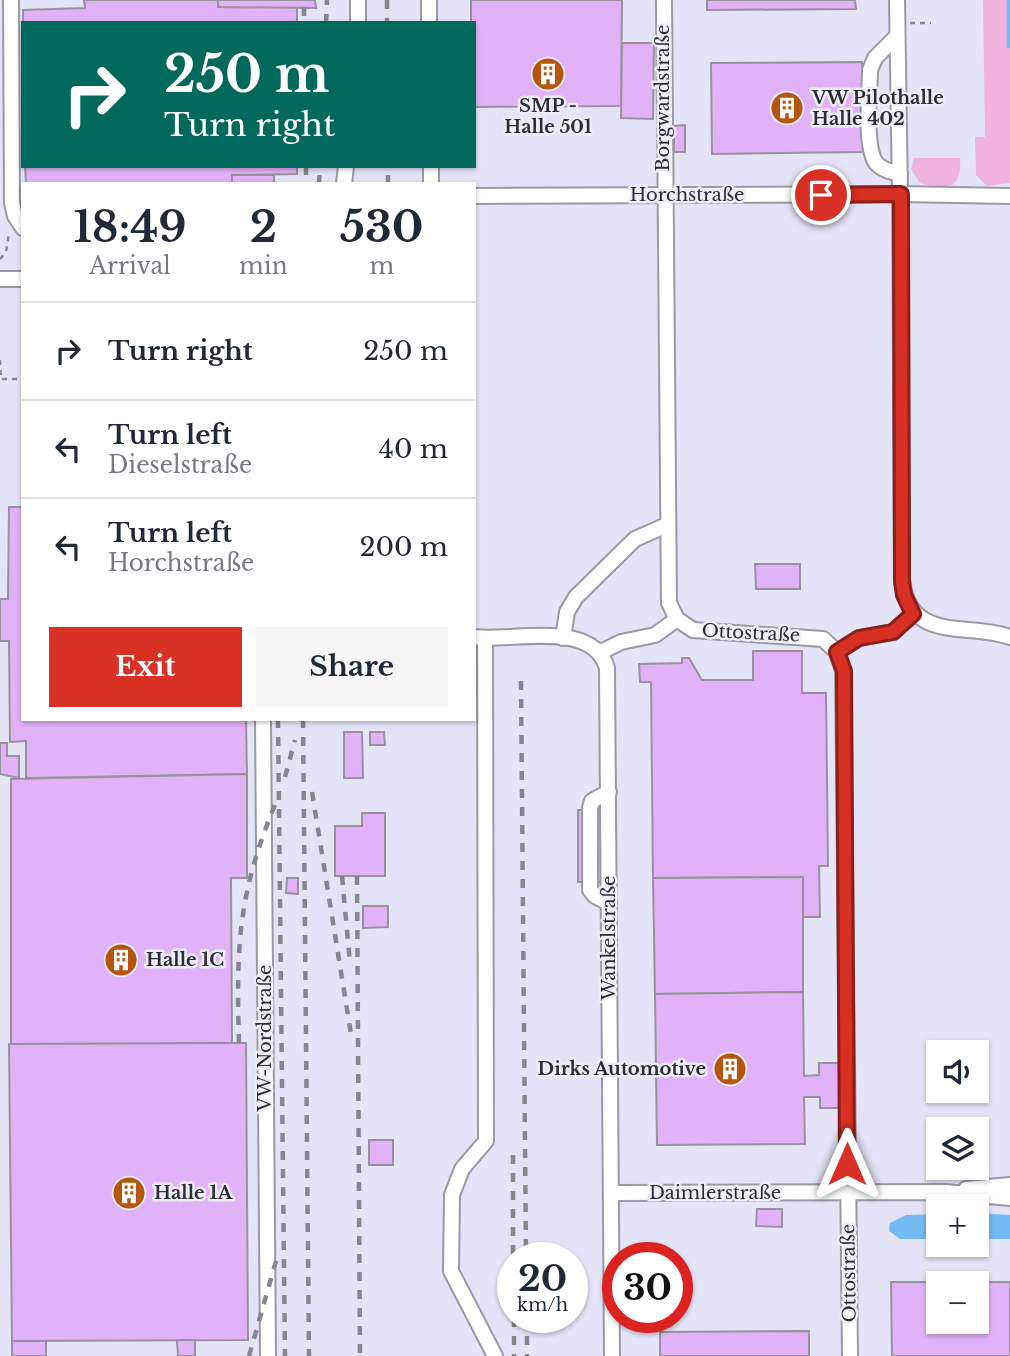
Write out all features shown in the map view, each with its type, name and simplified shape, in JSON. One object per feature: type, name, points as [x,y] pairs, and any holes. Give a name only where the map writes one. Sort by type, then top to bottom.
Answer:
[{"type":"street","points":[[11,0],[12,203],[20,224]]},
{"type":"street","points":[[358,0],[358,21]]},
{"type":"street","points":[[429,0],[429,21]]},
{"type":"street","name":"Borgwardstraße","points":[[663,196],[664,0]]},
{"type":"street","points":[[897,0],[904,595],[913,614],[933,625],[983,630],[1010,637]]},
{"type":"street","points":[[897,36],[875,58],[870,69],[870,150],[877,163],[887,171],[900,174]]},
{"type":"street","name":"Horchstraße","points":[[476,196],[1010,196]]},
{"type":"street","name":"Ottostraße","points":[[663,196],[667,589],[677,619],[683,625],[704,631],[814,636],[831,644],[844,671],[850,1356]]},
{"type":"street","points":[[0,279],[21,279]]},
{"type":"street","points":[[563,638],[567,612],[576,597],[635,539],[667,525]]},
{"type":"street","points":[[837,652],[859,638],[893,632],[913,614]]},
{"type":"street","points":[[495,1356],[451,1270],[452,1195],[462,1169],[486,1141],[480,637],[563,638],[588,642],[601,652],[621,642],[655,635],[677,619]]},
{"type":"street","name":"Wankelstraße","points":[[601,652],[608,677],[612,1356]]},
{"type":"street","name":"VW-Nordstraße","points":[[263,721],[268,1356]]},
{"type":"street","name":"Daimlerstraße","points":[[945,1192],[1010,1185]]},
{"type":"street","name":"Daimlerstraße","points":[[611,1194],[848,1191],[945,1192],[1010,1198]]},
{"type":"path","points":[[913,23],[931,23]]},
{"type":"path","points":[[0,259],[6,252],[10,228],[20,224]]},
{"type":"path","points":[[0,359],[1,379],[21,379]]},
{"type":"shaded area","points":[[0,0],[1010,0],[1010,1356],[0,1356]]},
{"type":"shaded area","points":[[983,0],[1010,0],[1010,183],[987,186],[976,175],[975,137],[985,137]]},
{"type":"shaded area","points":[[914,158],[960,158],[958,176],[955,182],[945,187],[920,183],[911,169]]},
{"type":"water","points":[[926,1214],[926,1239],[900,1239],[889,1231],[890,1223],[906,1215]]},
{"type":"water","points":[[989,1214],[1010,1215],[1010,1239],[989,1239]]},
{"type":"building","points":[[84,0],[218,0],[218,7],[297,7],[297,21],[23,21],[23,10],[85,8]]},
{"type":"building","points":[[218,0],[315,0],[316,8],[218,7]]},
{"type":"building","name":"SMP - Halle 501","points":[[471,0],[622,0],[621,106],[476,107],[476,21],[471,21]]},
{"type":"building","points":[[707,0],[855,0],[856,9],[707,10]]},
{"type":"building","points":[[622,43],[654,43],[653,119],[621,118]]},
{"type":"building","name":"VW Pilothalle Halle 402","points":[[862,62],[863,152],[712,154],[711,63]]},
{"type":"building","points":[[685,125],[685,152],[674,152],[674,126]]},
{"type":"building","points":[[25,168],[297,168],[297,174],[232,175],[232,182],[26,182]]},
{"type":"building","points":[[232,175],[274,175],[274,182],[232,182]]},
{"type":"building","points":[[9,507],[21,507],[21,721],[246,721],[247,774],[26,778],[26,741],[10,742],[9,641],[0,641],[0,599],[8,599]]},
{"type":"building","points":[[755,564],[800,564],[800,589],[756,589]]},
{"type":"building","points":[[753,651],[802,651],[802,693],[826,693],[828,866],[819,866],[820,917],[803,917],[803,877],[653,878],[651,682],[640,682],[639,664],[682,663],[682,658],[689,658],[702,680],[753,680]]},
{"type":"building","points":[[344,732],[362,732],[363,778],[344,778]]},
{"type":"building","points":[[370,732],[384,732],[385,745],[370,745]]},
{"type":"building","points":[[0,743],[7,743],[7,756],[19,756],[19,778],[0,774]]},
{"type":"building","name":"Halle 1C","points":[[247,774],[247,878],[231,878],[232,1043],[11,1045],[11,779]]},
{"type":"building","points":[[578,810],[602,810],[602,882],[578,882]]},
{"type":"building","points":[[362,813],[385,813],[385,876],[335,876],[335,826],[362,826]]},
{"type":"building","points":[[803,877],[803,992],[655,994],[653,878]]},
{"type":"building","points":[[287,878],[298,878],[298,894],[286,893]]},
{"type":"building","points":[[363,906],[388,906],[388,927],[363,928]]},
{"type":"building","name":"Dirks Automotive","points":[[803,992],[804,1076],[819,1075],[819,1063],[839,1063],[839,1108],[820,1108],[820,1097],[804,1097],[805,1144],[657,1145],[655,994]]},
{"type":"building","name":"Halle 1A","points":[[246,1043],[248,1340],[12,1341],[9,1044]]},
{"type":"building","points":[[369,1140],[393,1140],[393,1165],[369,1165]]},
{"type":"building","points":[[757,1209],[782,1209],[782,1227],[756,1226]]},
{"type":"building","points":[[891,1282],[926,1282],[926,1334],[989,1334],[989,1282],[1010,1282],[1010,1356],[892,1356]]},
{"type":"building","points":[[809,1331],[809,1356],[660,1356],[660,1333]]},
{"type":"building","points":[[177,1340],[195,1340],[195,1356],[178,1356]]},
{"type":"building","points":[[12,1341],[46,1341],[46,1356],[12,1356]]},
{"type":"waterway","points":[[1009,0],[1009,46]]},
{"type":"railway","points":[[326,21],[327,0]]},
{"type":"railway","points":[[387,0],[387,21]]},
{"type":"railway","points":[[304,7],[304,21]]},
{"type":"railway","points":[[306,168],[306,182]]},
{"type":"railway","points":[[319,182],[320,168]]},
{"type":"railway","points":[[388,168],[388,182]]},
{"type":"railway","points":[[521,681],[526,1242]]},
{"type":"railway","points":[[278,721],[285,1356]]},
{"type":"railway","points":[[303,721],[309,1356]]},
{"type":"railway","points":[[285,777],[295,740]]},
{"type":"railway","points":[[312,792],[351,1034]]},
{"type":"railway","points":[[239,1043],[238,977],[242,920],[254,863],[277,800]]},
{"type":"railway","points":[[342,876],[350,963]]},
{"type":"railway","points":[[357,876],[360,1356]]},
{"type":"railway","points":[[513,1155],[513,1242]]},
{"type":"railway","points":[[249,1356],[278,1254]]},
{"type":"railway","points":[[514,1333],[514,1356]]},
{"type":"railway","points":[[527,1333],[527,1356]]},
{"type":"place","name":"SMP - Halle 501","points":[[548,74]]},
{"type":"place","name":"VW Pilothalle Halle 402","points":[[787,108]]},
{"type":"place","name":"Halle 1C","points":[[121,960]]},
{"type":"place","name":"Dirks Automotive","points":[[730,1069]]},
{"type":"place","name":"Halle 1A","points":[[129,1193]]},
{"type":"route","points":[[821,195],[901,194],[902,581],[904,595],[913,614],[898,629],[887,635],[853,640],[837,652],[844,671],[847,1164]]}]
